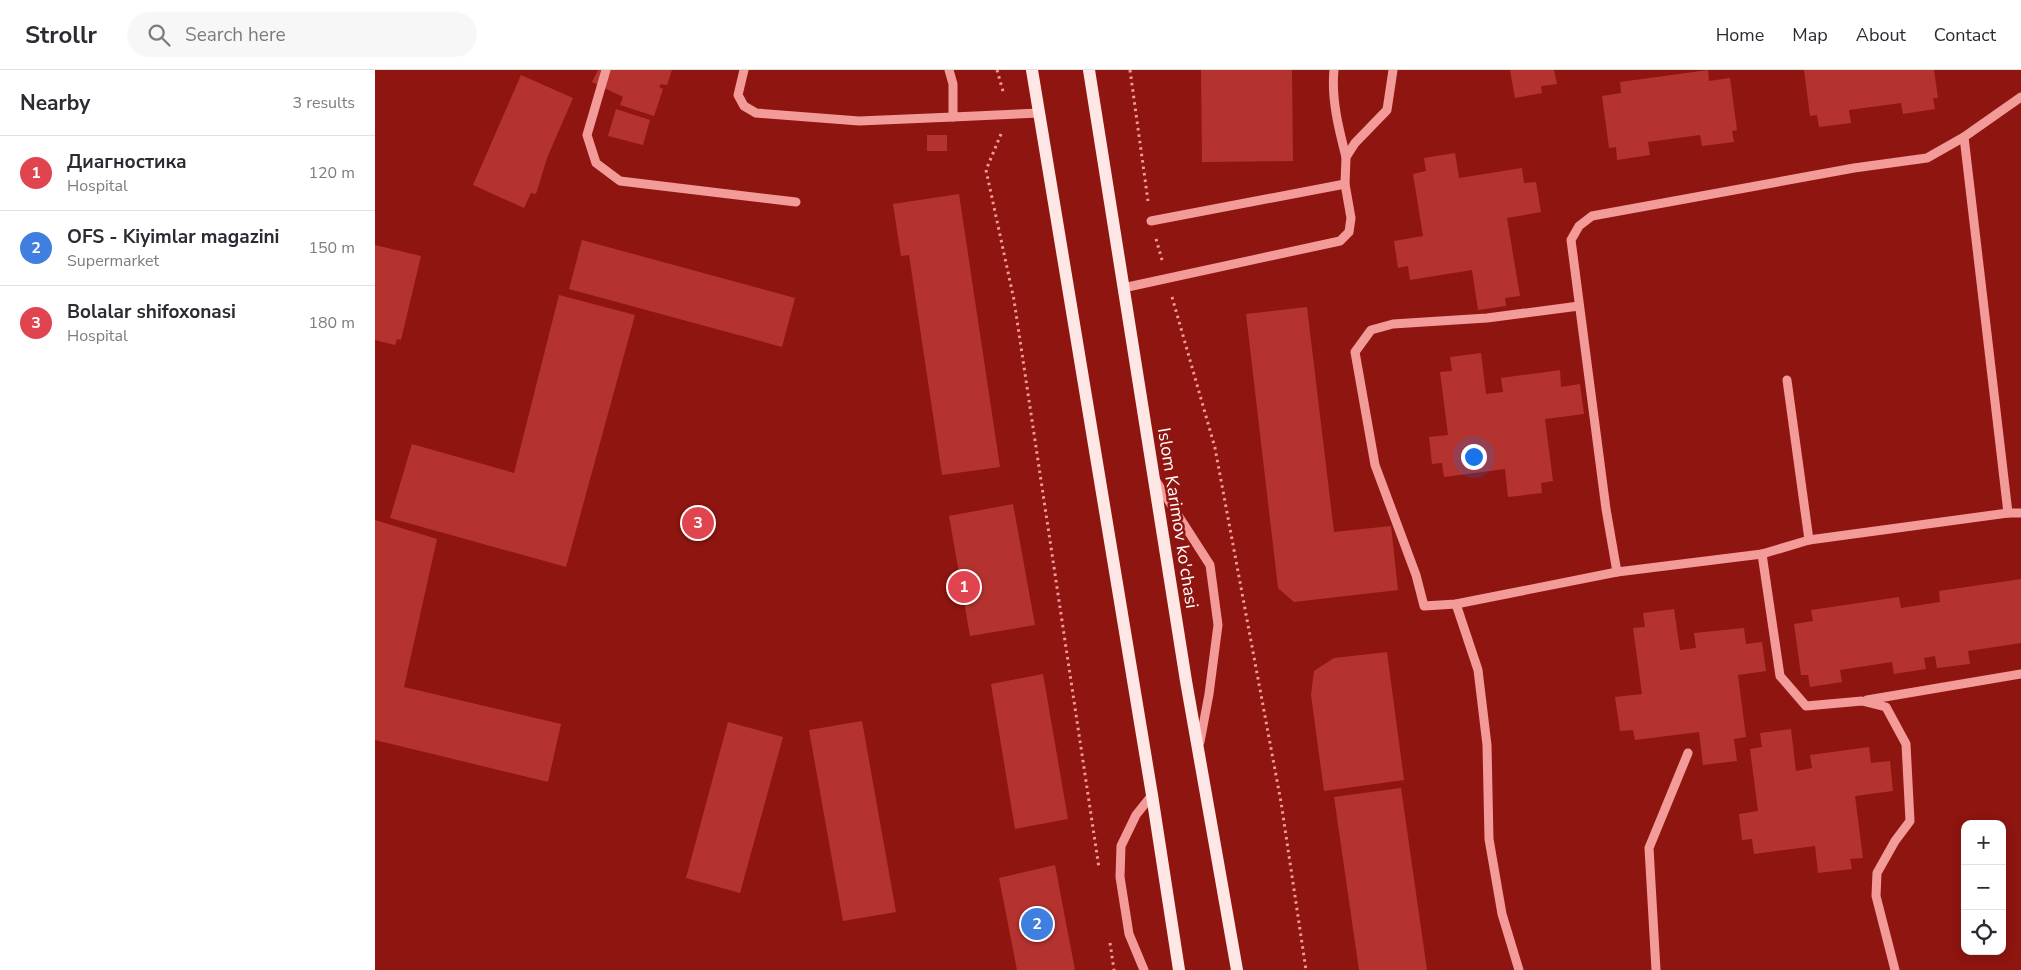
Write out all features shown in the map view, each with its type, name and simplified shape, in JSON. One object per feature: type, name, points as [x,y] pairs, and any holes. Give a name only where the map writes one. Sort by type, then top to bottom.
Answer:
[{"type":"main road","points":[[1032,70],[1152,795],[1179,970]]},
{"type":"main road","name":"Islom Karimov ko'chasi","points":[[1090,73],[1198,750],[1237,970]]},
{"type":"street","points":[[606,70],[587,135],[597,163],[620,181],[796,202]]},
{"type":"street","points":[[744,70],[738,95],[744,106],[756,113],[859,121],[1039,113]]},
{"type":"street","points":[[949,70],[953,84],[953,117]]},
{"type":"street","points":[[1123,288],[1340,241],[1349,232],[1351,218],[1345,184],[1346,157],[1339,132],[1333,82],[1334,70]]},
{"type":"street","points":[[1346,157],[1355,143],[1387,110],[1393,70]]},
{"type":"street","points":[[1617,572],[1606,509],[1571,240],[1579,226],[1592,216],[1854,168],[1927,158],[1964,137],[2021,97]]},
{"type":"street","points":[[1964,137],[2008,513]]},
{"type":"street","points":[[1151,221],[1345,184]]},
{"type":"street","points":[[1579,306],[1487,318],[1393,324],[1371,330],[1355,352],[1375,465],[1416,575],[1424,606],[1456,604],[1617,572],[1762,554],[1809,540],[2008,513],[2021,513]]},
{"type":"street","points":[[1787,380],[1809,540]]},
{"type":"street","points":[[1154,478],[1210,565],[1218,625],[1209,694],[1198,750]]},
{"type":"street","points":[[1762,554],[1780,676],[1806,706],[1862,701],[2021,674]]},
{"type":"street","points":[[1456,604],[1478,670],[1487,745],[1489,839],[1502,914],[1519,970]]},
{"type":"street","points":[[1862,701],[1885,707],[1906,744],[1909,821],[1877,872],[1876,896],[1895,970]]},
{"type":"street","points":[[1656,970],[1649,848],[1688,752]]},
{"type":"street","points":[[1144,970],[1129,934],[1120,877],[1121,846],[1136,815],[1152,795]]},
{"type":"path","points":[[1130,70],[1151,221],[1164,268]]},
{"type":"path","points":[[986,170],[1014,300],[1100,873]]},
{"type":"path","points":[[1169,288],[1215,448],[1281,802],[1305,970]]},
{"type":"path","points":[[1110,941],[1114,970]]},
{"type":"building","points":[[598,70],[672,70],[667,85],[661,84],[659,87],[663,89],[654,116],[620,105],[623,97],[592,82]]},
{"type":"building","points":[[1201,70],[1292,70],[1293,161],[1202,162]]},
{"type":"building","points":[[1510,70],[1554,70],[1557,84],[1541,86],[1542,93],[1515,98]]},
{"type":"building","points":[[1708,70],[1709,81],[1730,78],[1737,130],[1732,131],[1734,142],[1702,146],[1700,135],[1648,142],[1650,155],[1617,160],[1616,147],[1609,148],[1602,96],[1621,93],[1620,82]]},
{"type":"building","points":[[1804,70],[1934,70],[1938,98],[1933,98],[1935,109],[1903,114],[1901,103],[1849,110],[1851,123],[1819,127],[1817,115],[1810,116]]},
{"type":"building","points":[[521,75],[573,98],[547,158],[536,194],[531,193],[524,208],[473,185]]},
{"type":"building","points":[[616,109],[650,120],[643,145],[608,136]]},
{"type":"building","points":[[927,135],[947,135],[947,151],[927,151]]},
{"type":"building","points":[[1455,153],[1459,178],[1522,168],[1524,183],[1536,182],[1541,212],[1507,218],[1520,296],[1505,298],[1506,306],[1478,310],[1472,270],[1410,280],[1408,266],[1398,268],[1394,241],[1423,236],[1413,174],[1426,171],[1424,158]]},
{"type":"building","points":[[959,194],[1000,467],[942,475],[909,255],[901,256],[893,204]]},
{"type":"building","points":[[582,240],[795,298],[782,347],[569,289]]},
{"type":"building","points":[[375,245],[421,256],[401,340],[397,339],[395,345],[375,340]]},
{"type":"building","points":[[559,295],[635,315],[566,567],[390,518],[412,444],[514,473]]},
{"type":"building","points":[[1307,307],[1334,532],[1391,526],[1398,590],[1294,602],[1278,588],[1246,314]]},
{"type":"building","points":[[1481,353],[1486,394],[1503,392],[1501,378],[1560,370],[1561,387],[1580,384],[1584,414],[1545,419],[1553,481],[1541,483],[1542,493],[1508,497],[1505,469],[1444,477],[1442,463],[1432,464],[1429,437],[1448,435],[1440,372],[1452,371],[1450,357]]},
{"type":"building","points":[[1013,504],[1035,625],[970,636],[949,516]]},
{"type":"building","points":[[375,520],[437,539],[404,687],[561,724],[548,782],[375,740]]},
{"type":"building","points":[[2021,579],[2021,643],[1968,651],[1970,664],[1937,668],[1935,656],[1924,658],[1926,669],[1894,674],[1892,662],[1840,670],[1842,682],[1810,687],[1808,675],[1801,675],[1794,624],[1813,621],[1811,610],[1899,597],[1901,608],[1940,602],[1939,591]]},
{"type":"building","points":[[1674,609],[1680,650],[1696,648],[1694,633],[1744,628],[1746,644],[1762,642],[1766,671],[1738,675],[1746,737],[1734,739],[1737,761],[1703,765],[1699,732],[1635,740],[1633,730],[1620,731],[1615,697],[1642,694],[1633,628],[1645,627],[1643,613]]},
{"type":"building","points":[[1387,652],[1404,780],[1324,791],[1311,695],[1314,671],[1334,658]]},
{"type":"building","points":[[1043,674],[1068,819],[1015,829],[991,684]]},
{"type":"building","points":[[862,721],[896,912],[843,921],[809,730]]},
{"type":"building","points":[[728,722],[783,737],[740,893],[686,878]]},
{"type":"building","points":[[1791,729],[1796,771],[1812,768],[1810,755],[1869,747],[1871,763],[1890,761],[1893,791],[1855,796],[1863,858],[1850,859],[1852,869],[1818,873],[1815,846],[1754,854],[1752,839],[1742,840],[1739,814],[1758,811],[1750,749],[1762,747],[1760,733]]},
{"type":"building","points":[[1401,788],[1427,970],[1359,970],[1334,797]]},
{"type":"building","points":[[1055,865],[1075,970],[1017,970],[999,878]]},
{"type":"place","name":"Bolalar shifoxonasi","points":[[698,523]]},
{"type":"place","name":"Диагностика","points":[[964,587]]},
{"type":"place","name":"OFS - Kiyimlar magazini","points":[[1037,924]]}]
